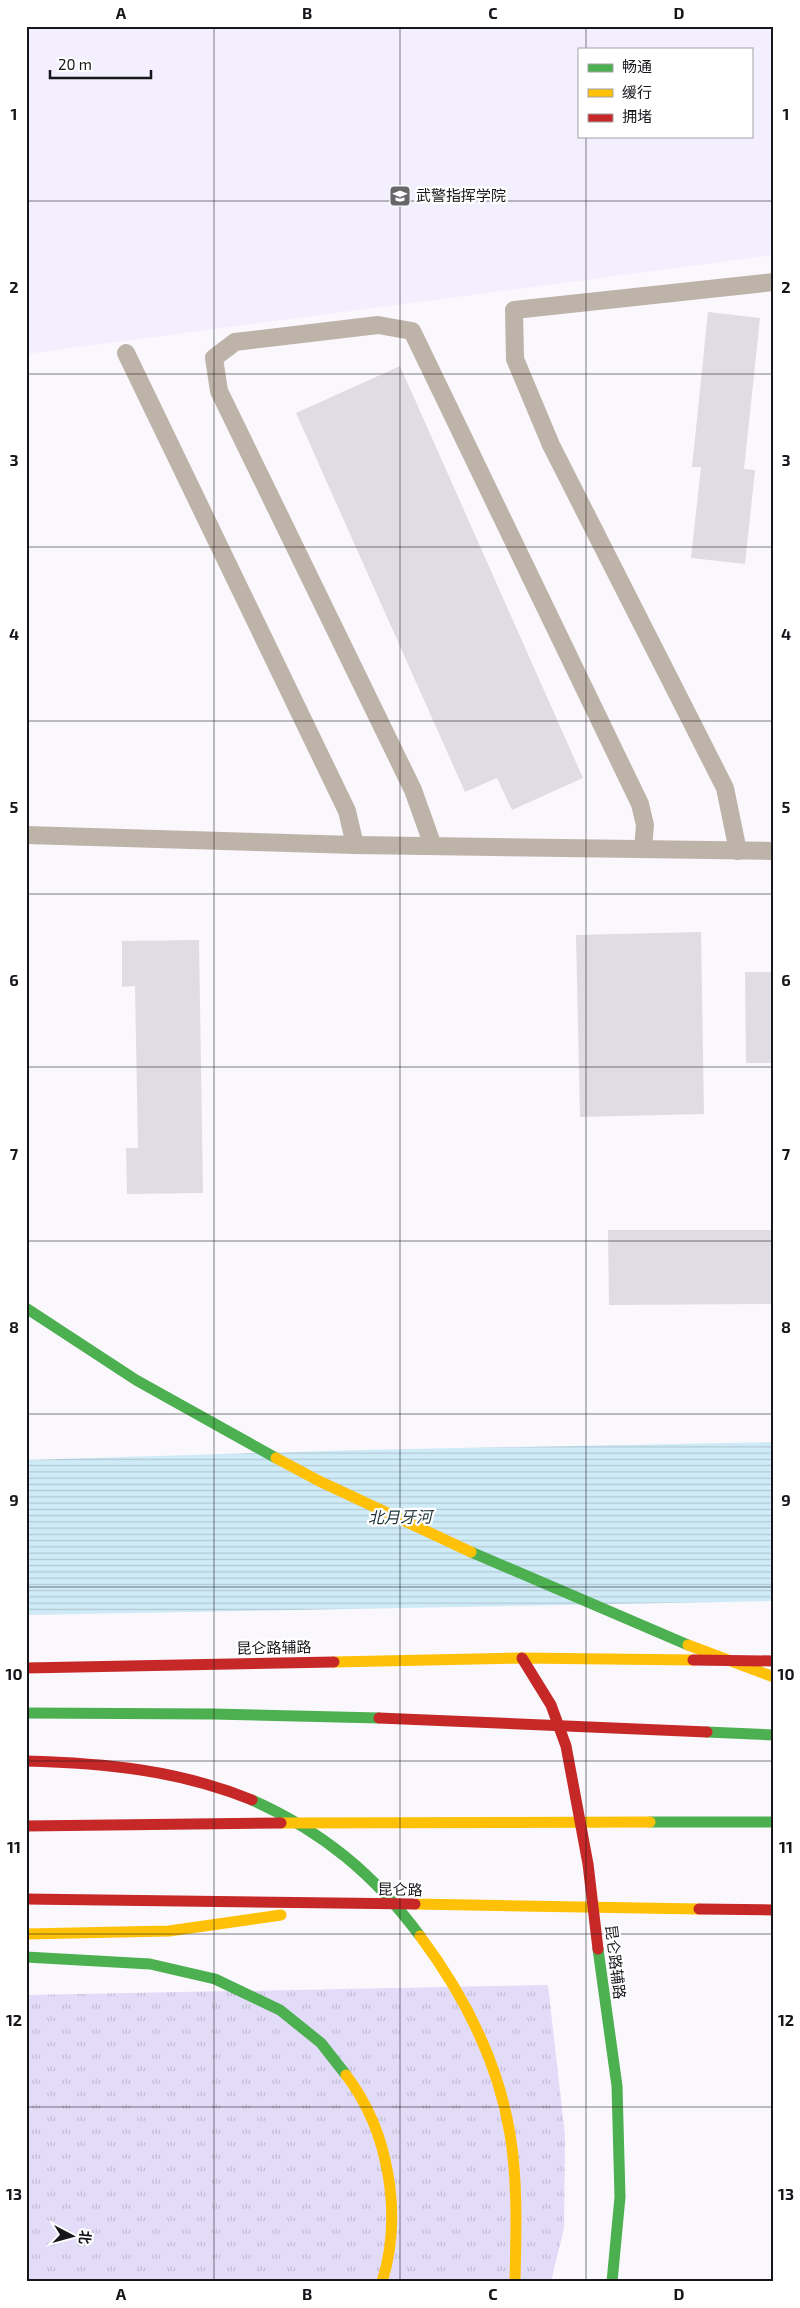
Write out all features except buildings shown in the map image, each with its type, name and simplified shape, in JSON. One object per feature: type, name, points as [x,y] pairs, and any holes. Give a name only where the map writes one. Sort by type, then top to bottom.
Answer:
[{"type":"main road","points":[[26,1308],[136,1380],[319,1481],[515,1572],[675,1640],[774,1677]]},
{"type":"main road","name":"昆仑路辅路","points":[[26,1668],[522,1658],[774,1661]]},
{"type":"main road","name":"昆仑路辅路","points":[[522,1658],[551,1705],[566,1746],[588,1864],[600,1972],[617,2086],[620,2197],[612,2280]]},
{"type":"main road","points":[[26,1713],[109,1712],[354,1716],[774,1735]]},
{"type":"main road","points":[[26,1761],[99,1764],[150,1769],[199,1781],[240,1794],[332,1844],[391,1900],[436,1955],[466,2005],[489,2056],[506,2115],[512,2164],[516,2206],[515,2282]]},
{"type":"main road","points":[[26,1826],[412,1821],[774,1822]]},
{"type":"main road","name":"昆仑路","points":[[26,1899],[181,1899],[356,1904],[774,1910]]},
{"type":"main road","points":[[26,1934],[170,1931],[356,1904]]},
{"type":"main road","points":[[26,1957],[150,1964],[214,1978],[280,2010],[321,2043],[359,2092],[382,2148],[392,2200],[388,2263],[382,2282]]},
{"type":"lane","points":[[738,851],[724,788],[551,445],[515,359],[514,310],[774,282]]},
{"type":"lane","points":[[433,846],[412,790],[219,391],[214,358],[235,342],[378,325],[412,331],[640,804],[645,825],[643,849]]},
{"type":"lane","points":[[126,353],[347,811],[355,845]]},
{"type":"lane","points":[[26,834],[355,845],[774,851]]},
{"type":"shaded area","name":"武警指挥学院","points":[[26,26],[774,26],[774,255],[26,354]]},
{"type":"green space","points":[[548,1985],[565,2135],[564,2228],[551,2282],[26,2282],[26,1995]]},
{"type":"water","name":"北月牙河","points":[[774,1442],[774,1601],[26,1615],[26,1460],[360,1450]]},
{"type":"traffic: fast","points":[[26,1308],[136,1380],[276,1458]]},
{"type":"traffic: fast","points":[[471,1552],[688,1645]]},
{"type":"traffic: fast","points":[[26,1713],[213,1714],[379,1718]]},
{"type":"traffic: fast","points":[[707,1732],[774,1735]]},
{"type":"traffic: fast","points":[[252,1800],[301,1826],[345,1856],[384,1893],[420,1936]]},
{"type":"traffic: fast","points":[[650,1822],[774,1822]]},
{"type":"traffic: fast","points":[[598,1949],[617,2086],[620,2197],[612,2282]]},
{"type":"traffic: fast","points":[[26,1957],[150,1964],[215,1979],[280,2010],[321,2043],[346,2075]]},
{"type":"traffic: slow","points":[[276,1458],[319,1481],[471,1552]]},
{"type":"traffic: slow","points":[[688,1645],[774,1677]]},
{"type":"traffic: slow","points":[[334,1662],[522,1658],[693,1660]]},
{"type":"traffic: slow","points":[[281,1823],[650,1822]]},
{"type":"traffic: slow","points":[[415,1904],[699,1909]]},
{"type":"traffic: slow","points":[[26,1934],[169,1931],[281,1915]]},
{"type":"traffic: slow","points":[[420,1936],[465,2005],[488,2055],[497,2081],[513,2152],[516,2208],[515,2282]]},
{"type":"traffic: slow","points":[[346,2075],[361,2097],[373,2122],[382,2147],[388,2174],[391,2229],[388,2256],[382,2282]]},
{"type":"traffic: jam","points":[[522,1658],[551,1705],[566,1746],[588,1864],[598,1949]]},
{"type":"traffic: jam","points":[[693,1660],[774,1661]]},
{"type":"traffic: jam","points":[[26,1668],[334,1662]]},
{"type":"traffic: jam","points":[[379,1718],[707,1732]]},
{"type":"traffic: jam","points":[[26,1761],[113,1766],[141,1770],[197,1782],[252,1800]]},
{"type":"traffic: jam","points":[[26,1826],[281,1823]]},
{"type":"traffic: jam","points":[[26,1899],[415,1904]]},
{"type":"traffic: jam","points":[[699,1909],[774,1910]]},
{"type":"place","name":"武警指挥学院","points":[[400,196]]}]
